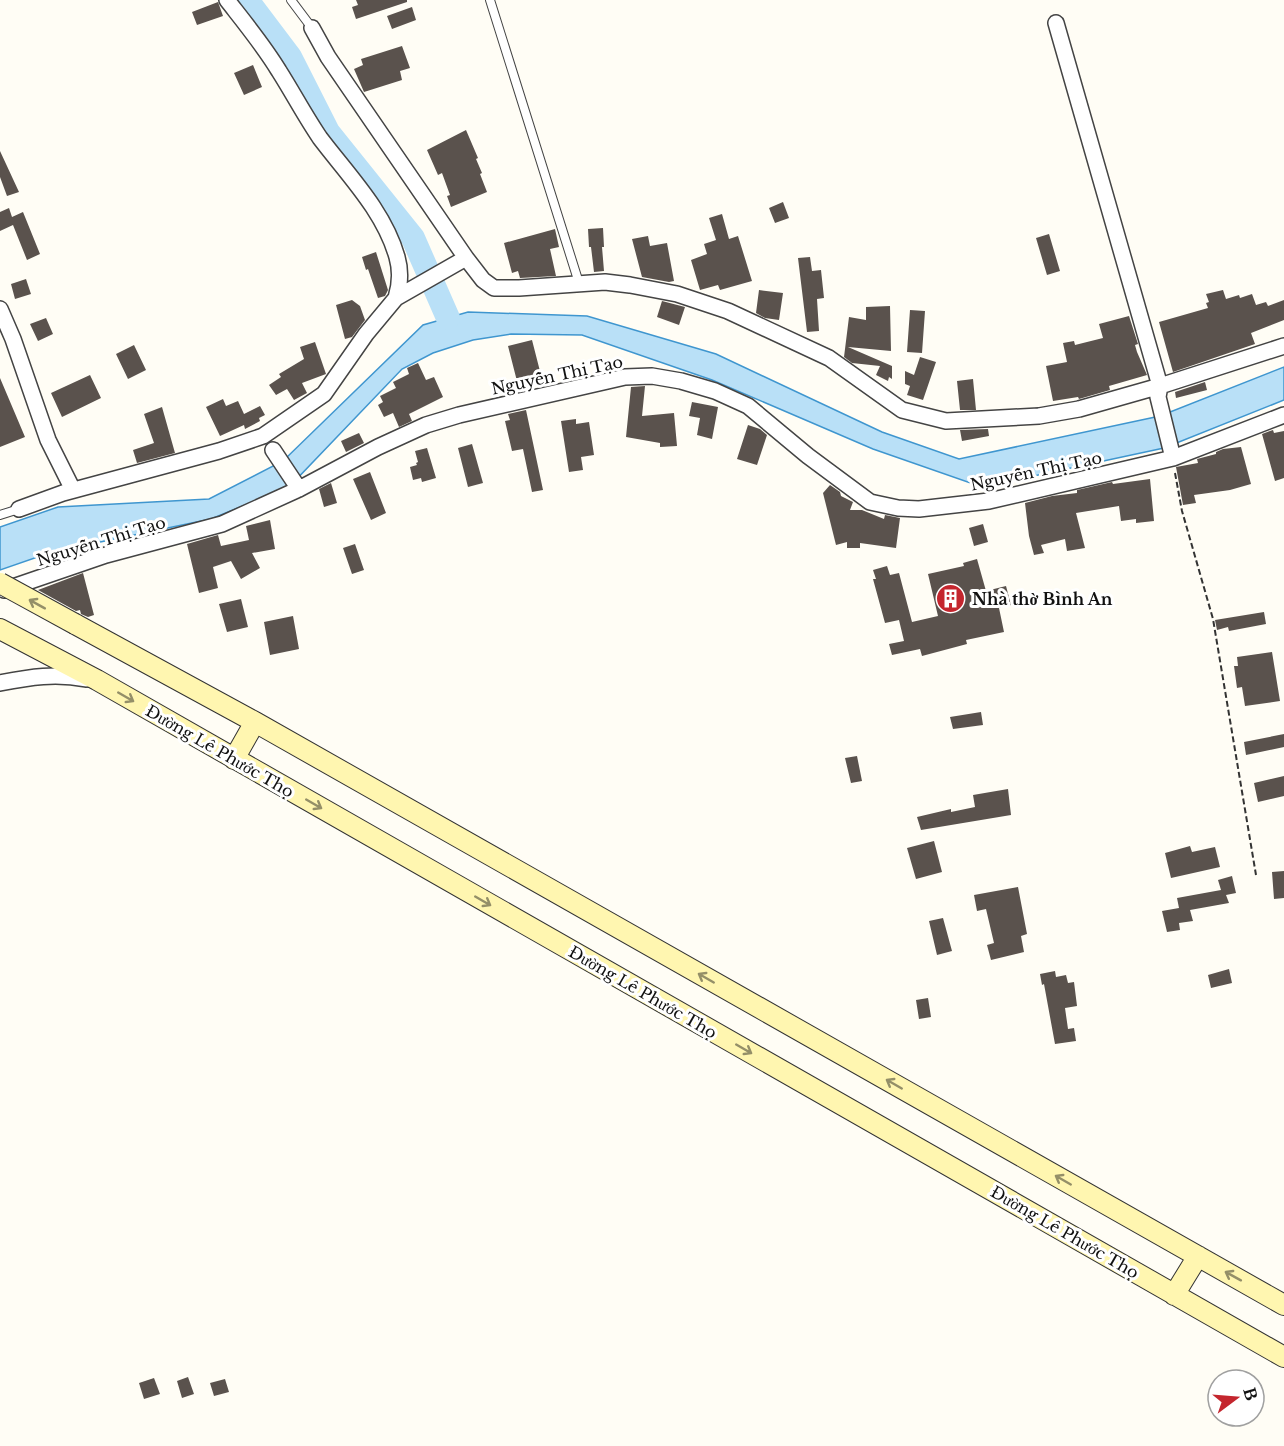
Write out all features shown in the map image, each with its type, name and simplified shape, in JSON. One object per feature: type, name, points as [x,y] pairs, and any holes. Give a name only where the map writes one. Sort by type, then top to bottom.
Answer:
[{"type":"street","points":[[227,0],[278,68],[320,138],[361,188],[388,235],[398,258],[401,296]]},
{"type":"street","points":[[1056,23],[1159,392],[1172,453]]},
{"type":"street","points":[[312,28],[328,57],[461,261],[494,288],[605,282],[654,288],[728,311],[829,358],[902,410],[946,421],[1039,416],[1159,392],[1284,346]]},
{"type":"street","points":[[19,509],[73,490],[219,451],[263,436],[324,394],[366,334],[401,296],[461,261]]},
{"type":"street","points":[[0,309],[14,339],[48,440],[73,490]]},
{"type":"street","name":"Nguyễn Thị Tạo","points":[[0,592],[106,555],[222,524],[426,425],[600,381],[639,376],[681,381],[715,391],[747,406],[808,456],[870,502],[898,508],[919,509],[989,501],[1172,453],[1284,415]]},
{"type":"street","points":[[273,450],[298,487]]},
{"type":"street","points":[[0,583],[255,722],[1284,1305]]},
{"type":"street","name":"Đường Lê Phước Thọ","points":[[0,628],[97,680],[1284,1357]]},
{"type":"street","points":[[0,683],[56,675],[97,680]]},
{"type":"street","points":[[234,759],[255,722]]},
{"type":"street","points":[[1174,1295],[1198,1256]]},
{"type":"lane","points":[[291,0],[312,28]]},
{"type":"lane","points":[[490,0],[579,284]]},
{"type":"lane","points":[[263,436],[273,450]]},
{"type":"lane","points":[[0,515],[19,509]]},
{"type":"path","points":[[1172,453],[1182,511],[1213,619],[1256,875]]},
{"type":"water","points":[[468,312],[587,316],[716,354],[882,432],[959,459],[1160,416],[1284,367],[1284,400],[1164,448],[982,487],[873,449],[712,380],[582,335],[511,334],[473,340],[433,353],[402,369],[289,487],[211,519],[52,552],[0,570],[0,527],[58,507],[209,499],[283,461],[423,325]]},
{"type":"building","points":[[356,0],[407,0],[407,2],[356,19],[352,7],[358,5]]},
{"type":"building","points":[[218,2],[223,16],[197,25],[192,12]]},
{"type":"building","points":[[412,7],[416,20],[392,29],[387,16]]},
{"type":"building","points":[[402,46],[410,68],[400,71],[402,80],[364,92],[354,69],[363,65],[361,59]]},
{"type":"building","points":[[253,65],[262,87],[244,95],[234,73]]},
{"type":"building","points":[[466,130],[478,158],[476,159],[487,192],[451,207],[447,196],[450,195],[442,173],[438,175],[427,150]]},
{"type":"building","points":[[0,151],[19,192],[7,196],[0,177]]},
{"type":"building","points":[[783,202],[789,218],[775,223],[769,208]]},
{"type":"building","points":[[9,208],[12,217],[23,212],[40,254],[27,260],[13,225],[0,231],[0,212]]},
{"type":"building","points":[[722,214],[729,239],[738,236],[752,281],[720,290],[718,285],[700,290],[691,260],[707,254],[704,244],[716,240],[709,218]]},
{"type":"building","points":[[603,228],[604,271],[594,272],[588,229]]},
{"type":"building","points":[[555,229],[559,247],[550,249],[556,276],[520,278],[518,271],[512,273],[504,243]]},
{"type":"building","points":[[1049,234],[1060,271],[1047,275],[1036,238]]},
{"type":"building","points":[[648,236],[650,246],[667,243],[674,281],[642,277],[632,239]]},
{"type":"building","points":[[376,252],[388,290],[385,296],[378,298],[362,257]]},
{"type":"building","points":[[810,257],[812,271],[821,270],[824,298],[817,299],[819,331],[807,332],[798,258]]},
{"type":"building","points":[[26,279],[31,294],[15,299],[11,284]]},
{"type":"building","points":[[759,290],[783,293],[779,320],[765,318],[756,313]]},
{"type":"building","points":[[1223,290],[1226,299],[1252,294],[1256,305],[1266,302],[1268,306],[1284,300],[1284,320],[1251,333],[1255,344],[1173,372],[1159,322],[1208,308],[1206,303],[1209,302],[1206,294]]},
{"type":"building","points":[[352,300],[360,306],[365,320],[352,337],[345,339],[336,305]]},
{"type":"building","points":[[662,301],[685,307],[679,325],[657,317]]},
{"type":"building","points":[[890,306],[891,351],[848,347],[892,366],[892,379],[889,377],[888,381],[876,375],[880,366],[852,363],[844,357],[849,317],[866,320],[866,307]]},
{"type":"building","points":[[910,310],[925,311],[922,353],[907,352]]},
{"type":"building","points":[[1129,316],[1138,344],[1135,345],[1137,352],[1147,375],[1109,386],[1110,390],[1079,399],[1078,397],[1053,401],[1046,366],[1067,362],[1063,343],[1074,341],[1075,345],[1103,338],[1099,324]]},
{"type":"building","points":[[46,318],[53,334],[38,341],[30,324]]},
{"type":"building","points":[[532,340],[543,383],[519,389],[508,346]]},
{"type":"building","points":[[315,342],[326,374],[302,383],[307,393],[294,400],[287,389],[276,395],[269,385],[281,377],[279,374],[304,359],[300,347]]},
{"type":"building","points":[[134,345],[146,370],[128,379],[116,354]]},
{"type":"building","points":[[920,357],[936,362],[923,400],[907,395],[910,386],[905,384],[905,371],[914,375]]},
{"type":"building","points":[[418,363],[426,380],[434,377],[443,397],[409,414],[412,421],[399,427],[393,413],[384,417],[378,405],[383,402],[380,396],[396,388],[393,382],[409,374],[407,368]]},
{"type":"building","points":[[90,375],[101,398],[62,417],[51,393]]},
{"type":"building","points":[[0,378],[25,437],[0,447]]},
{"type":"building","points":[[973,379],[976,410],[960,410],[957,381]]},
{"type":"building","points":[[1205,382],[1207,390],[1176,398],[1175,392]]},
{"type":"building","points":[[645,386],[642,416],[674,413],[677,446],[660,447],[660,443],[626,437],[631,387]]},
{"type":"building","points":[[223,399],[226,406],[238,401],[244,414],[260,406],[265,415],[259,418],[260,421],[245,429],[244,425],[220,436],[206,407]]},
{"type":"building","points":[[692,402],[718,407],[712,439],[697,435],[700,418],[689,416]]},
{"type":"building","points":[[162,407],[175,453],[137,463],[133,450],[154,443],[144,414]]},
{"type":"building","points":[[526,410],[543,490],[532,492],[523,449],[512,451],[505,421],[510,420],[508,414]]},
{"type":"building","points":[[576,419],[576,424],[589,422],[594,455],[581,457],[583,470],[569,472],[561,421]]},
{"type":"building","points":[[748,425],[760,429],[767,435],[757,465],[737,459]]},
{"type":"building","points":[[988,429],[989,436],[962,441],[960,430]]},
{"type":"building","points":[[1273,430],[1274,433],[1284,431],[1284,478],[1275,481],[1262,434]]},
{"type":"building","points":[[359,433],[364,443],[346,452],[341,441]]},
{"type":"building","points":[[472,444],[483,483],[468,487],[458,448]]},
{"type":"building","points":[[1241,447],[1251,484],[1230,490],[1194,495],[1196,503],[1183,505],[1176,467],[1198,463],[1197,459],[1216,454],[1223,449]]},
{"type":"building","points":[[427,448],[436,478],[422,482],[421,478],[413,480],[410,467],[417,465],[418,462],[415,451]]},
{"type":"building","points":[[370,472],[386,513],[371,520],[353,479]]},
{"type":"building","points":[[1150,479],[1154,521],[1136,523],[1136,519],[1121,521],[1119,506],[1076,513],[1085,548],[1067,551],[1065,539],[1041,545],[1044,553],[1034,555],[1025,503],[1077,493],[1077,490],[1112,482],[1113,484]]},
{"type":"building","points":[[331,483],[337,503],[324,507],[319,489]]},
{"type":"building","points":[[830,485],[840,492],[841,496],[853,502],[850,510],[862,510],[884,519],[885,515],[900,518],[896,548],[860,543],[860,548],[847,548],[847,542],[836,545],[823,493]]},
{"type":"building","points":[[270,520],[275,549],[252,553],[260,568],[241,579],[231,561],[213,567],[218,588],[199,593],[187,544],[218,535],[221,546],[249,540],[246,526]]},
{"type":"building","points":[[983,524],[988,542],[974,546],[969,528]]},
{"type":"building","points":[[355,544],[364,570],[352,574],[343,548]]},
{"type":"building","points":[[977,559],[986,591],[1006,586],[1011,605],[999,608],[1004,632],[966,640],[967,644],[922,656],[920,649],[892,655],[889,644],[904,641],[899,620],[885,623],[873,579],[876,579],[873,570],[887,566],[890,575],[899,573],[912,622],[938,616],[928,574],[964,566],[963,563]]},
{"type":"building","points":[[83,573],[94,615],[88,617],[81,614],[80,610],[76,611],[38,590]]},
{"type":"building","points":[[241,599],[248,627],[227,632],[219,604]]},
{"type":"building","points":[[1264,612],[1266,624],[1229,631],[1228,627],[1217,630],[1215,620]]},
{"type":"building","points":[[293,616],[299,649],[270,655],[264,622]]},
{"type":"building","points":[[1272,652],[1280,701],[1245,706],[1242,687],[1237,688],[1234,666],[1238,666],[1237,657]]},
{"type":"building","points":[[981,712],[983,725],[953,729],[950,717]]},
{"type":"building","points":[[1284,734],[1284,747],[1246,755],[1244,742]]},
{"type":"building","points":[[857,756],[862,781],[851,783],[845,758]]},
{"type":"building","points":[[1284,776],[1284,796],[1258,802],[1254,783]]},
{"type":"building","points":[[1008,789],[1011,815],[921,830],[917,817],[951,809],[951,812],[975,807],[973,795]]},
{"type":"building","points":[[934,841],[942,872],[916,879],[907,848]]},
{"type":"building","points":[[1190,846],[1192,852],[1215,847],[1220,867],[1171,878],[1165,853]]},
{"type":"building","points":[[1284,871],[1284,898],[1274,899],[1272,872]]},
{"type":"building","points":[[1232,876],[1236,893],[1226,895],[1229,903],[1190,910],[1193,921],[1179,923],[1180,930],[1167,932],[1162,911],[1179,908],[1177,898],[1221,890],[1218,880]]},
{"type":"building","points":[[1018,887],[1027,934],[1021,936],[1024,952],[991,960],[987,945],[994,943],[986,909],[977,911],[974,895]]},
{"type":"building","points":[[943,918],[952,951],[937,955],[929,921]]},
{"type":"building","points":[[1229,969],[1232,983],[1211,988],[1208,975]]},
{"type":"building","points":[[1055,971],[1056,977],[1066,975],[1068,983],[1074,982],[1077,1006],[1065,1008],[1068,1029],[1074,1028],[1076,1041],[1055,1044],[1044,984],[1042,985],[1040,974]]},
{"type":"building","points":[[928,998],[931,1017],[919,1019],[916,1000]]},
{"type":"building","points":[[188,1377],[194,1394],[182,1398],[177,1381]]},
{"type":"building","points":[[154,1378],[160,1394],[144,1399],[139,1383]]},
{"type":"building","points":[[225,1379],[229,1392],[214,1396],[210,1383]]},
{"type":"waterway","points":[[247,0],[290,57],[328,132],[413,238],[448,318]]},
{"type":"place","name":"Nhà thờ Bình An","points":[[951,599]]}]
